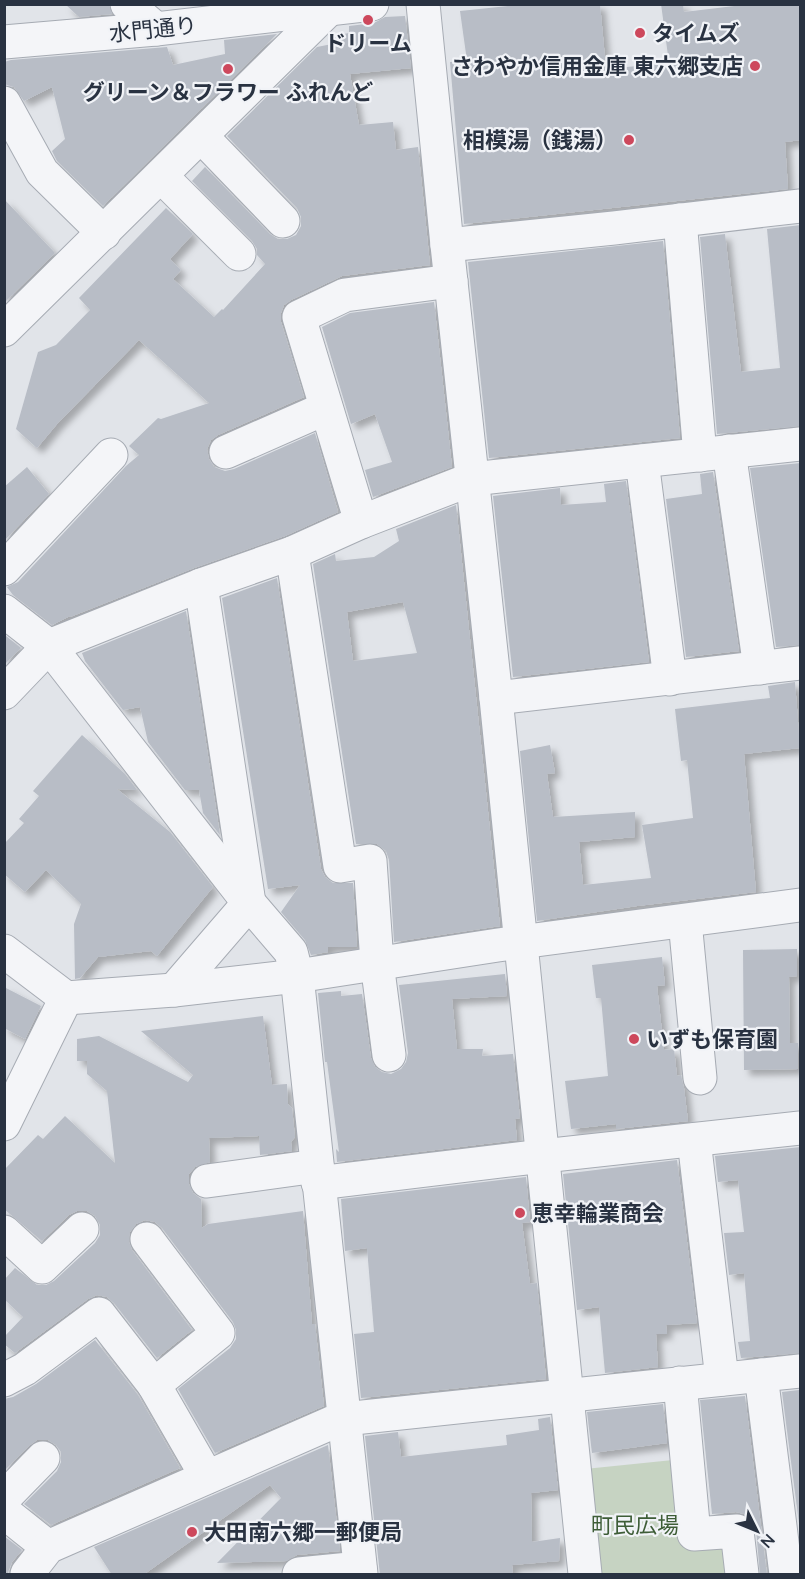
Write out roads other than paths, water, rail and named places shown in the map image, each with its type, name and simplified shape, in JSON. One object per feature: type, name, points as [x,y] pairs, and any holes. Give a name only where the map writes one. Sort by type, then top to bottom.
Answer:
[{"type":"street","points":[[127,4],[156,29]]},
{"type":"street","name":"水門通り","points":[[4,42],[156,29],[372,4]]},
{"type":"street","points":[[423,4],[585,1575]]},
{"type":"street","points":[[4,330],[328,10]]},
{"type":"street","points":[[4,103],[42,172],[97,240]]},
{"type":"street","points":[[201,136],[283,221]]},
{"type":"street","points":[[160,176],[239,254]]},
{"type":"street","points":[[34,191],[97,240]]},
{"type":"street","points":[[447,244],[801,206]]},
{"type":"street","points":[[680,220],[715,453],[760,668]]},
{"type":"street","points":[[361,522],[299,317],[345,295],[451,280]]},
{"type":"street","points":[[226,452],[326,408]]},
{"type":"street","points":[[4,693],[48,645],[201,585],[292,553],[361,522],[472,479],[801,444]]},
{"type":"street","points":[[4,569],[111,455]]},
{"type":"street","points":[[642,461],[670,679]]},
{"type":"street","points":[[292,553],[340,866],[370,861],[377,963],[389,1055]]},
{"type":"street","points":[[174,990],[249,903],[201,585]]},
{"type":"street","points":[[4,611],[48,645],[249,903],[291,952],[297,976],[361,1571],[299,1575]]},
{"type":"street","points":[[496,698],[801,663]]},
{"type":"street","points":[[4,951],[66,998],[174,990],[297,976],[521,942],[801,905]]},
{"type":"street","points":[[685,921],[700,1078]]},
{"type":"street","points":[[4,1124],[66,998]]},
{"type":"street","points":[[207,1181],[543,1156],[801,1128]]},
{"type":"street","points":[[694,1140],[722,1379]]},
{"type":"street","points":[[4,1232],[42,1267],[82,1229]]},
{"type":"street","points":[[147,1239],[218,1333],[154,1384]]},
{"type":"street","points":[[4,1380],[25,1369],[99,1314],[154,1384],[207,1477]]},
{"type":"street","points":[[27,1575],[48,1547],[344,1419],[801,1371]]},
{"type":"street","points":[[761,1375],[786,1575]]},
{"type":"street","points":[[680,1383],[694,1534],[737,1531],[742,1575]]},
{"type":"street","points":[[4,1498],[43,1458]]},
{"type":"street","points":[[4,1512],[48,1547]]},
{"type":"place","name":"ドリーム","points":[[368,20]]},
{"type":"place","name":"タイムズ","points":[[640,33]]},
{"type":"place","name":"さわやか信用金庫 東六郷支店","points":[[755,66]]},
{"type":"place","name":"グリーン＆フラワー ふれんど","points":[[228,69]]},
{"type":"place","name":"相模湯（銭湯）","points":[[629,140]]},
{"type":"place","name":"いずも保育園","points":[[634,1039]]},
{"type":"place","name":"恵幸輪業商会","points":[[520,1213]]},
{"type":"place","name":"大田南六郷一郵便局","points":[[192,1532]]},
{"type":"park label","name":"町民広場","points":[[635,1525]]}]
